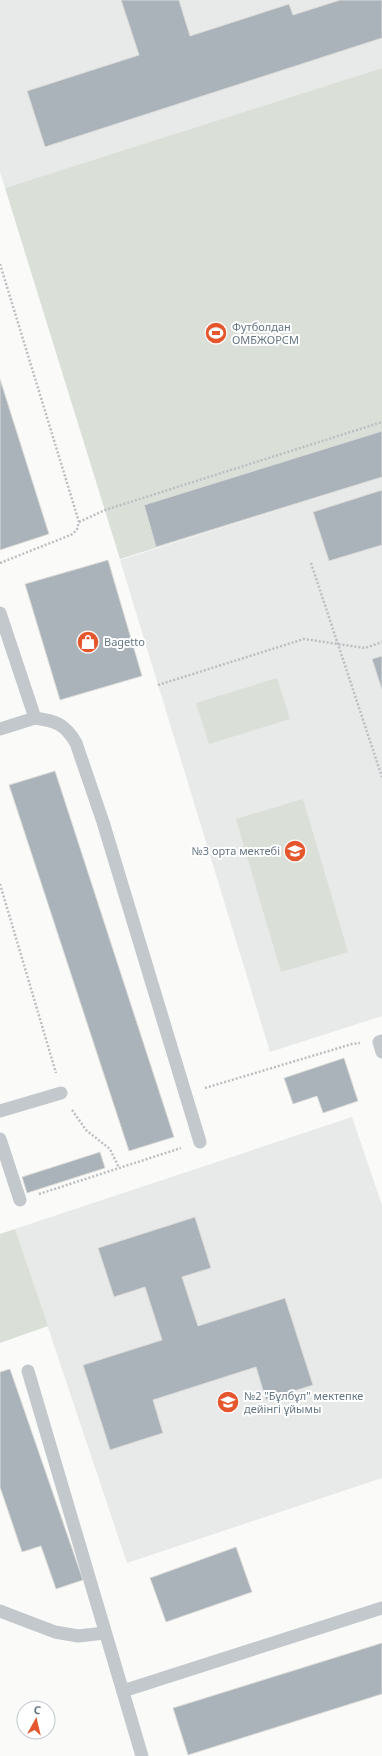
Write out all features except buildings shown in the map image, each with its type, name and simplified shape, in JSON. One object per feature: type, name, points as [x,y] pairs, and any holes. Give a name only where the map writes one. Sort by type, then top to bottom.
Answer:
[{"type":"lane","points":[[0,613],[35,718]]},
{"type":"lane","points":[[0,729],[35,718],[59,723],[69,731],[76,743],[103,822],[200,1142]]},
{"type":"lane","points":[[0,1111],[61,1093]]},
{"type":"lane","points":[[0,1139],[20,1200]]},
{"type":"lane","points":[[28,1371],[142,1756]]},
{"type":"lane","points":[[122,1690],[382,1608]]},
{"type":"lane","points":[[0,1611],[55,1632],[78,1636],[105,1633]]},
{"type":"path","points":[[0,264],[79,522],[78,529],[73,534],[0,563]]},
{"type":"path","points":[[79,522],[104,510],[382,422]]},
{"type":"path","points":[[311,563],[382,777]]},
{"type":"path","points":[[158,685],[304,638],[365,648],[382,642]]},
{"type":"path","points":[[0,884],[61,1093],[86,1130],[110,1149],[119,1168]]},
{"type":"path","points":[[186,1094],[352,1044],[381,1045]]},
{"type":"path","points":[[20,1200],[200,1142]]},
{"type":"shaded area","points":[[0,0],[382,0],[382,68],[5,188],[0,172]]},
{"type":"shaded area","name":"Футболдан ОМБЖОРСМ","points":[[382,68],[382,477],[120,559],[5,188]]},
{"type":"shaded area","name":"№3 орта мектебі","points":[[382,477],[382,1016],[270,1052],[120,560]]},
{"type":"shaded area","points":[[277,678],[290,719],[209,744],[196,703]]},
{"type":"shaded area","points":[[303,799],[348,952],[281,972],[236,819]]},
{"type":"shaded area","name":"№2 \"Бұлбұл\" мектепке дейінгі ұйымы","points":[[352,1117],[382,1205],[382,1478],[127,1563],[15,1229]]},
{"type":"shaded area","points":[[15,1229],[48,1326],[0,1343],[0,1234]]},
{"type":"place","name":"Футболдан ОМБЖОРСМ","points":[[216,333]]},
{"type":"place","name":"Bagetto","points":[[88,642]]},
{"type":"place","name":"№3 орта мектебі","points":[[295,851]]},
{"type":"place","name":"№2 \"Бұлбұл\" мектепке дейінгі ұйымы","points":[[228,1402]]}]
